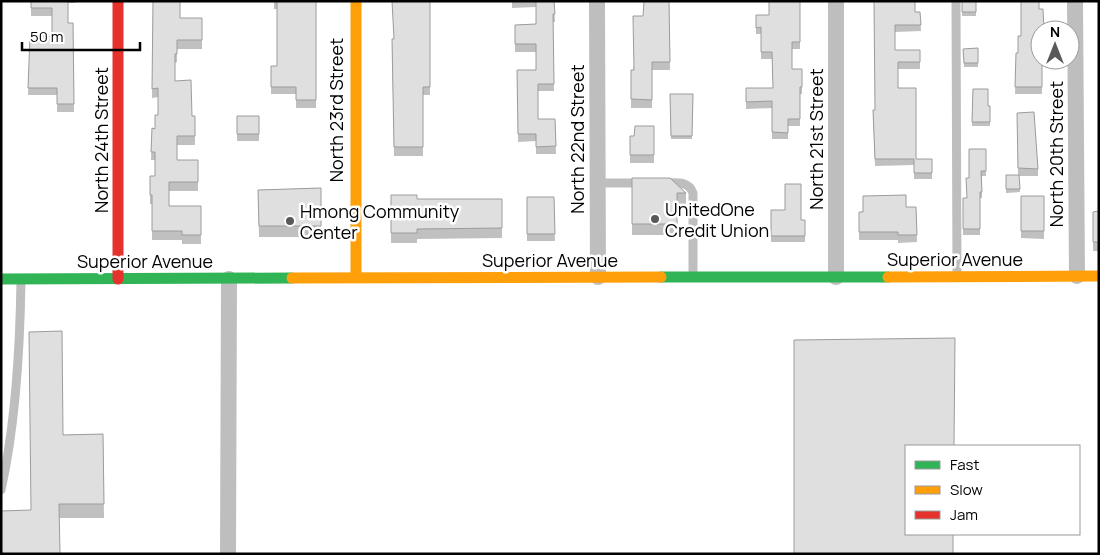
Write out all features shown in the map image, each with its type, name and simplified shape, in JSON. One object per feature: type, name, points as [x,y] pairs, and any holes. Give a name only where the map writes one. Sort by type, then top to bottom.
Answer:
[{"type":"street","name":"North 24th Street","points":[[118,1],[118,279]]},
{"type":"street","name":"North 23rd Street","points":[[356,1],[356,278]]},
{"type":"street","name":"North 22nd Street","points":[[597,1],[598,278]]},
{"type":"street","name":"North 21st Street","points":[[836,1],[836,277]]},
{"type":"street","name":"North 20th Street","points":[[1075,1],[1077,276]]},
{"type":"street","name":"Superior Avenue","points":[[1,279],[1099,276]]},
{"type":"street","points":[[228,554],[229,278]]},
{"type":"lane","points":[[956,1],[958,276]]},
{"type":"lane","points":[[597,183],[688,184],[693,193],[693,277]]},
{"type":"lane","points":[[1,490],[10,453],[21,322],[21,279]]},
{"type":"building","points":[[31,1],[68,1],[68,23],[73,23],[74,104],[57,104],[57,88],[28,88],[30,36],[52,36],[52,8],[31,8]]},
{"type":"building","points":[[153,1],[180,1],[180,18],[202,18],[202,40],[177,40],[177,54],[175,54],[175,81],[191,80],[192,116],[195,116],[195,136],[177,136],[177,160],[198,160],[198,182],[169,182],[169,206],[201,206],[201,235],[182,235],[182,231],[152,231],[150,176],[155,176],[155,152],[151,152],[152,128],[155,129],[155,115],[158,115],[158,88],[152,89]]},
{"type":"building","points":[[277,1],[316,1],[316,100],[296,100],[296,87],[271,87],[271,66],[277,66]]},
{"type":"building","points":[[392,1],[430,1],[430,87],[423,87],[423,147],[394,147]]},
{"type":"building","points":[[536,1],[554,1],[554,84],[538,84],[538,119],[555,119],[556,146],[536,147],[536,134],[518,134],[517,70],[536,70],[536,44],[515,44],[515,25],[536,24]]},
{"type":"building","points":[[644,1],[669,1],[670,62],[652,62],[652,100],[631,99],[631,70],[634,70],[633,16],[643,16]]},
{"type":"building","points":[[769,1],[800,1],[800,42],[792,42],[792,69],[802,69],[800,119],[788,119],[788,133],[772,132],[772,101],[746,102],[746,88],[773,88],[772,52],[761,52],[761,27],[756,28],[756,15],[769,15]]},
{"type":"building","points":[[874,1],[915,1],[915,12],[920,12],[921,25],[895,25],[895,50],[920,50],[920,62],[898,62],[898,88],[916,88],[916,159],[932,159],[932,173],[914,173],[914,159],[875,159],[873,110],[875,110]]},
{"type":"building","points":[[962,1],[976,1],[976,12],[962,12]]},
{"type":"building","points":[[1021,1],[1039,1],[1039,9],[1043,9],[1044,20],[1030,20],[1030,70],[1042,70],[1042,87],[1015,87],[1018,36],[1021,36]]},
{"type":"building","points":[[978,48],[978,63],[964,63],[963,49]]},
{"type":"building","points":[[973,89],[988,89],[990,122],[972,122]]},
{"type":"building","points":[[670,94],[693,94],[692,136],[671,136]]},
{"type":"building","points":[[1034,112],[1038,169],[1018,168],[1017,113]]},
{"type":"building","points":[[237,116],[259,116],[259,134],[237,134]]},
{"type":"building","points":[[635,126],[654,126],[654,155],[630,155],[630,136],[634,136]]},
{"type":"building","points":[[969,149],[986,149],[986,171],[981,171],[980,229],[963,229],[963,198],[967,198],[966,178],[969,178]]},
{"type":"building","points":[[1006,175],[1019,175],[1020,189],[1006,189]]},
{"type":"building","name":"UnitedOne Credit Union","points":[[632,178],[670,178],[686,193],[677,193],[677,224],[632,224]]},
{"type":"building","points":[[785,184],[801,184],[801,220],[805,220],[805,236],[771,236],[771,210],[785,210]]},
{"type":"building","name":"Hmong Community Center","points":[[321,188],[321,226],[259,226],[258,190]]},
{"type":"building","points":[[391,195],[417,195],[417,199],[502,199],[502,228],[417,229],[417,233],[391,233]]},
{"type":"building","points":[[906,195],[906,207],[916,207],[917,235],[898,235],[898,232],[859,232],[859,212],[863,212],[863,196]]},
{"type":"building","points":[[1021,196],[1044,196],[1044,231],[1021,231]]},
{"type":"building","points":[[527,197],[554,197],[555,234],[527,234]]},
{"type":"building","points":[[1099,211],[1099,242],[1093,242],[1093,212]]},
{"type":"building","points":[[62,331],[63,435],[103,434],[104,504],[59,504],[60,554],[1,554],[1,511],[31,510],[29,332]]},
{"type":"building","points":[[955,338],[954,445],[905,445],[905,535],[953,535],[953,554],[794,554],[794,340]]},
{"type":"traffic: fast","points":[[661,277],[888,277]]},
{"type":"traffic: fast","points":[[1,279],[292,278]]},
{"type":"traffic: slow","points":[[356,1],[356,278]]},
{"type":"traffic: slow","points":[[888,277],[1099,276]]},
{"type":"traffic: slow","points":[[292,278],[661,277]]},
{"type":"traffic: jam","points":[[118,1],[118,279]]},
{"type":"place","name":"UnitedOne Credit Union","points":[[655,219]]},
{"type":"place","name":"Hmong Community Center","points":[[290,221]]}]
